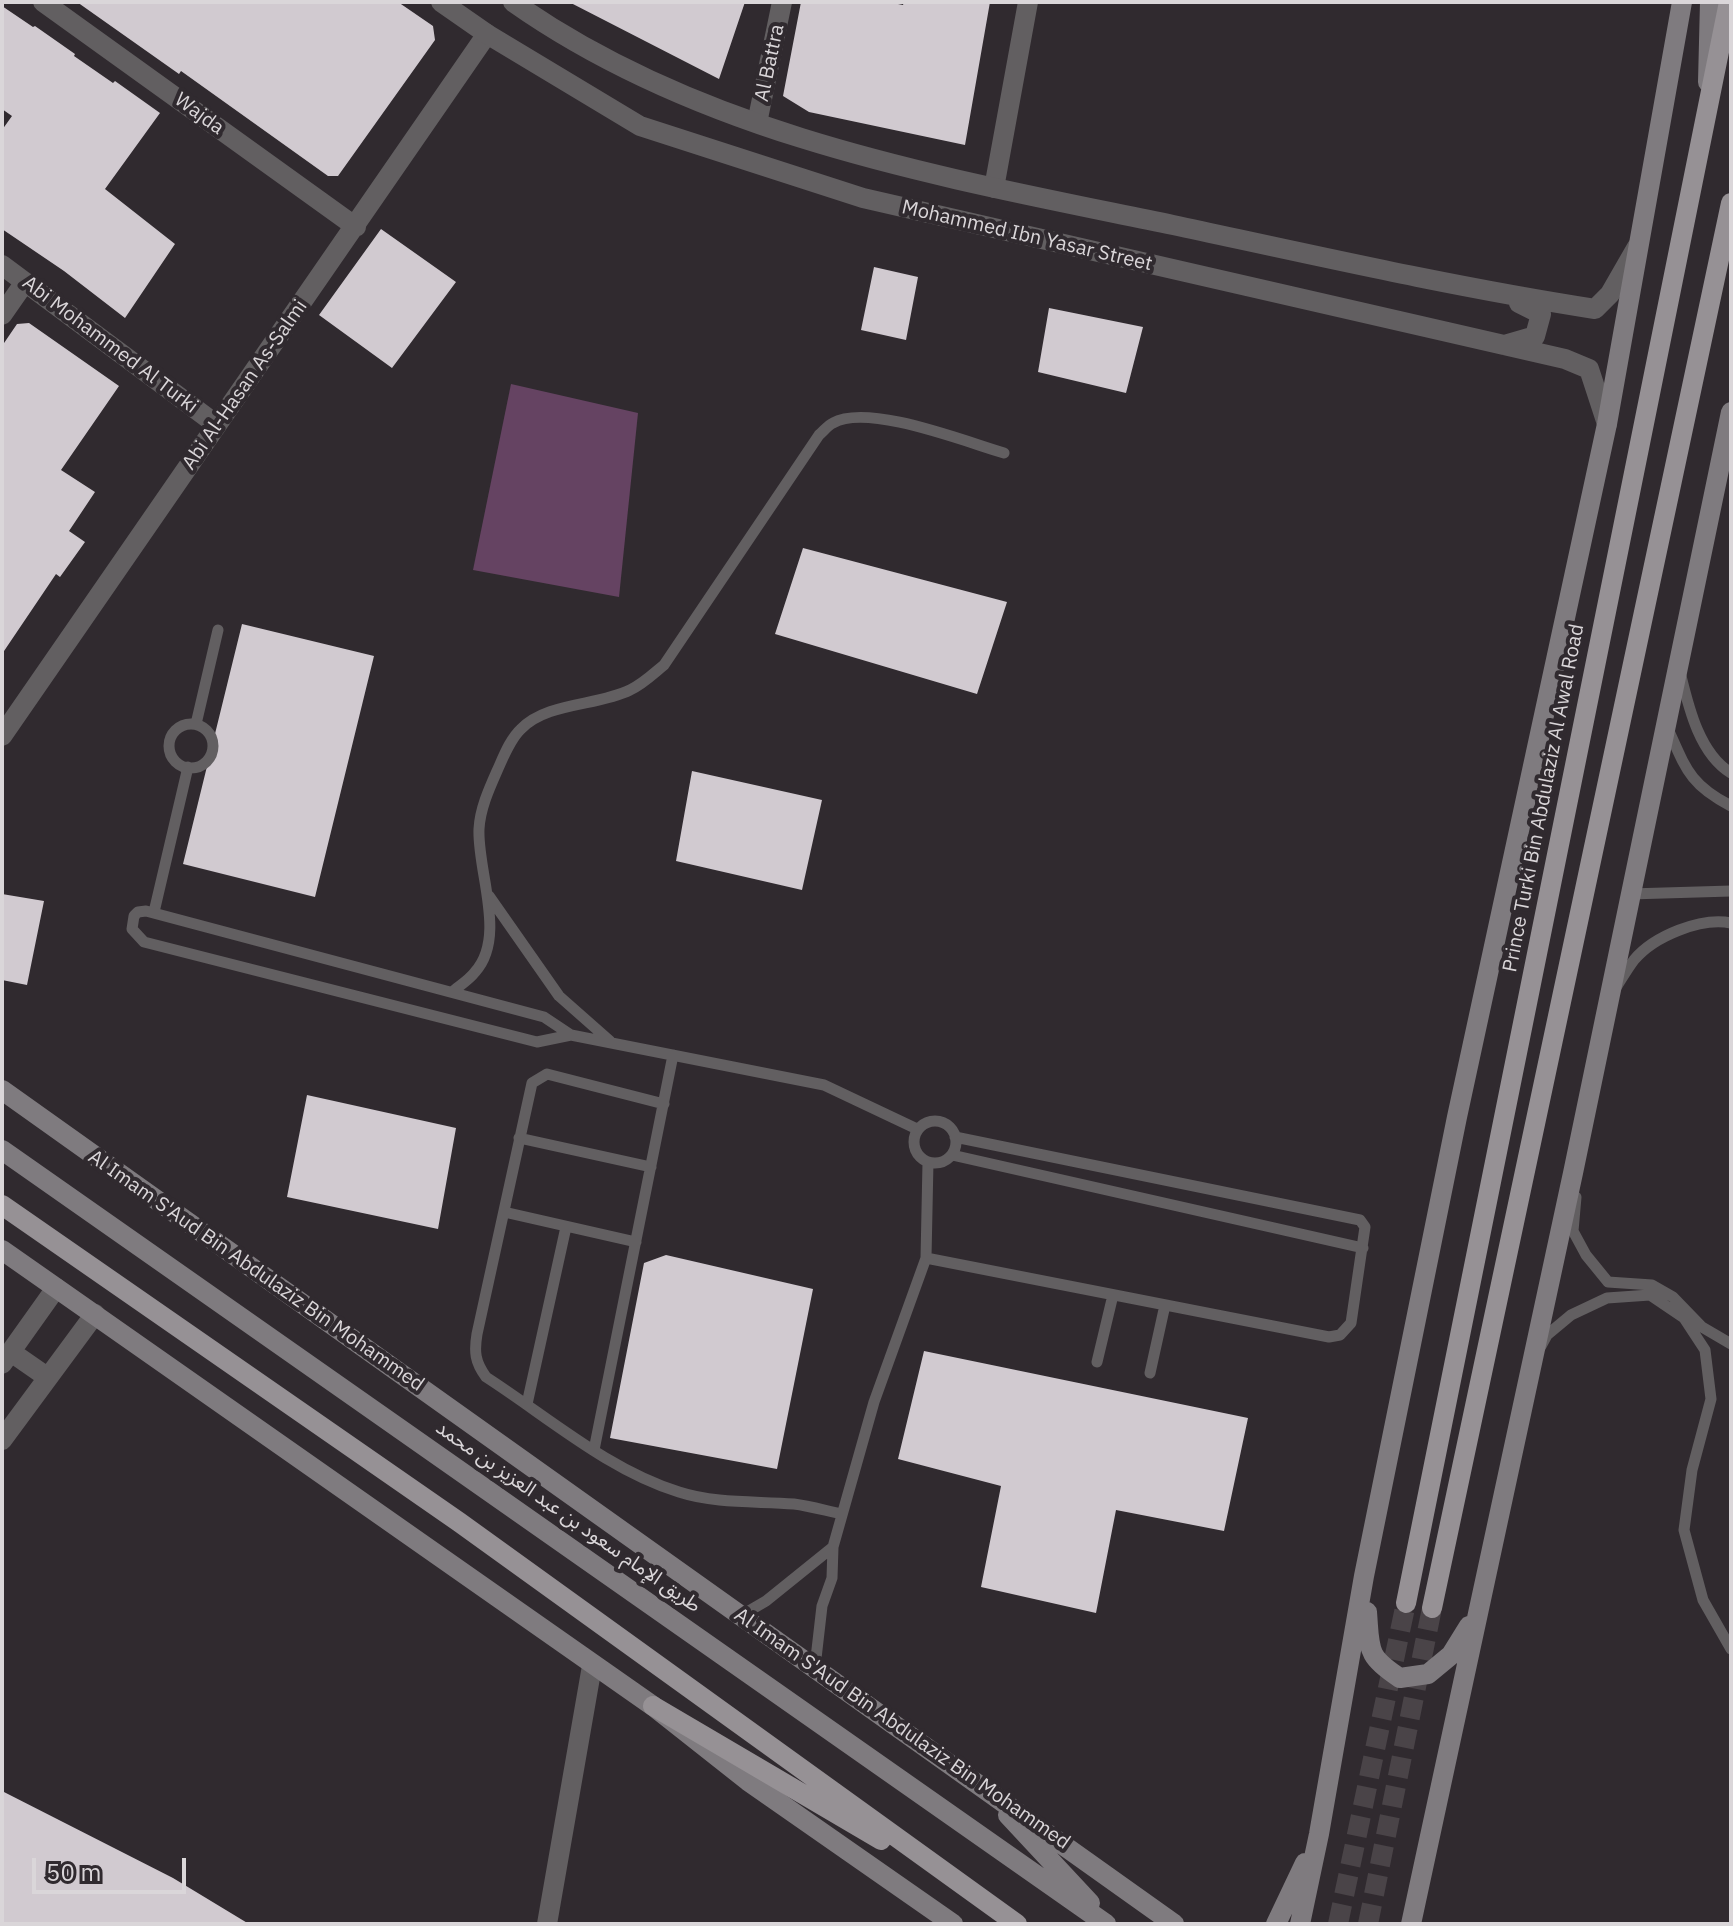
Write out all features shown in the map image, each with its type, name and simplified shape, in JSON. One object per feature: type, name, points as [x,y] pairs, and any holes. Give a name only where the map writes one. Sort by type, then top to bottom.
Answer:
[{"type":"main road","points":[[1300,1924],[1319,1834],[1364,1576],[1460,1102],[1607,424],[1682,2]]},
{"type":"main road","points":[[1708,105],[1710,2]]},
{"type":"main road","name":"Prince Turki Bin Abdulaziz Al Awal Road","points":[[1406,1603],[1729,2]]},
{"type":"main road","points":[[1432,1608],[1731,203]]},
{"type":"main road","points":[[1411,1924],[1573,1173],[1731,412]]},
{"type":"main road","name":"Al Imam S'Aud Bin Abdulaziz Bin Mohammed","points":[[2,1090],[1174,1924]]},
{"type":"main road","name":"طريق الإمام سعود بن عبد العزيز بن محمد","points":[[2,1150],[1107,1924]]},
{"type":"main road","points":[[2,1205],[459,1522],[1017,1924]]},
{"type":"main road","points":[[2,1250],[592,1666],[653,1706],[965,1888]]},
{"type":"main road","points":[[1364,1576],[1368,1645],[1380,1665],[1400,1678],[1428,1674],[1451,1655],[1476,1616]]},
{"type":"main road","points":[[653,1706],[748,1781],[953,1924]]},
{"type":"main road","points":[[975,1781],[1107,1924]]},
{"type":"main road","points":[[1276,1924],[1319,1834]]},
{"type":"street","name":"Wajda","points":[[43,2],[356,227]]},
{"type":"street","name":"Mohammed Ibn Yasar Street","points":[[441,2],[487,34],[640,126],[863,198],[1565,359],[1589,369],[1607,424]]},
{"type":"street","name":"Mohammed Ibn Yasar Street","points":[[513,2],[551,29],[653,81],[757,123],[874,161],[994,188],[1505,295],[1595,309],[1610,294],[1639,243]]},
{"type":"street","name":"Al Battra","points":[[757,123],[782,2]]},
{"type":"street","points":[[994,188],[1028,2]]},
{"type":"street","name":"Abi Al-Hasan As-Salmi","points":[[2,736],[487,34]]},
{"type":"street","name":"Abi Mohammed Al Turki","points":[[2,265],[217,425]]},
{"type":"street","points":[[2,315],[25,282]]},
{"type":"street","points":[[1500,346],[1535,336],[1541,314],[1505,295]]},
{"type":"street","points":[[47,1377],[7,1358],[56,1288]]},
{"type":"street","points":[[2,1440],[95,1314]]},
{"type":"street","points":[[547,1924],[592,1666]]},
{"type":"lane","points":[[452,992],[477,971],[485,953],[489,932],[488,895],[482,875],[479,828],[492,783],[521,728],[557,709],[631,690],[664,665],[819,435],[833,422],[856,417],[878,417],[1004,453]]},
{"type":"lane","points":[[196,724],[218,630]]},
{"type":"lane","points":[[1678,665],[1690,711],[1704,742],[1724,769],[1731,773]]},
{"type":"lane","points":[[196,724],[207,730],[213,741],[213,754],[205,764],[194,769],[188,767],[181,766],[172,758],[169,745],[173,733],[183,725],[196,724]]},
{"type":"lane","points":[[1665,725],[1686,768],[1705,793],[1731,806]]},
{"type":"lane","points":[[154,912],[188,767]]},
{"type":"lane","points":[[1630,894],[1731,891]]},
{"type":"lane","points":[[488,895],[559,996],[612,1043]]},
{"type":"lane","points":[[571,1035],[537,1042],[144,942],[132,929],[134,916],[138,912],[154,912],[544,1017],[571,1035],[824,1085],[917,1129]]},
{"type":"lane","points":[[1609,997],[1636,958],[1675,930],[1720,921],[1731,923]]},
{"type":"lane","points":[[594,1450],[673,1055]]},
{"type":"lane","points":[[664,1104],[547,1074],[532,1083],[474,1350],[477,1365],[486,1377],[594,1450],[642,1478],[681,1493],[720,1500],[799,1505],[842,1514]]},
{"type":"lane","points":[[929,1121],[942,1121],[955,1137],[952,1155],[941,1163],[928,1162],[917,1154],[913,1141],[917,1129],[929,1121]]},
{"type":"lane","points":[[926,1258],[1329,1337],[1340,1335],[1351,1323],[1365,1227],[1360,1220],[955,1137]]},
{"type":"lane","points":[[519,1138],[651,1167]]},
{"type":"lane","points":[[952,1155],[1363,1248]]},
{"type":"lane","points":[[815,1667],[822,1606],[832,1578],[833,1547],[874,1402],[926,1258],[928,1162]]},
{"type":"lane","points":[[1573,1173],[1576,1202],[1573,1231],[1586,1255],[1608,1282],[1652,1285],[1673,1297],[1702,1327],[1731,1344]]},
{"type":"lane","points":[[504,1212],[636,1242]]},
{"type":"lane","points":[[527,1404],[566,1227]]},
{"type":"lane","points":[[1097,1362],[1113,1295]]},
{"type":"lane","points":[[1529,1367],[1547,1335],[1571,1315],[1607,1298],[1650,1295],[1684,1318],[1705,1350],[1711,1399],[1692,1470],[1684,1530],[1703,1600],[1731,1649]]},
{"type":"lane","points":[[1150,1373],[1165,1305]]},
{"type":"lane","points":[[742,1615],[766,1601],[833,1547]]},
{"type":"shaded area","points":[[511,384],[638,413],[619,597],[473,570]]},
{"type":"building","points":[[77,2],[398,2],[433,26],[435,40],[338,176],[328,176],[181,71],[179,74]]},
{"type":"building","points":[[569,2],[745,2],[719,79]]},
{"type":"building","points":[[801,2],[888,2],[903,5],[904,2],[990,2],[965,145],[809,112],[783,96]]},
{"type":"building","points":[[2,6],[160,113],[105,189],[175,244],[125,318],[2,229],[2,130],[12,116],[2,109]]},
{"type":"building","points":[[381,229],[456,282],[392,368],[319,315]]},
{"type":"building","points":[[874,267],[918,277],[906,340],[861,330]]},
{"type":"building","points":[[1049,308],[1143,327],[1126,393],[1038,372]]},
{"type":"building","points":[[29,323],[119,386],[61,470],[95,492],[69,531],[85,542],[60,577],[56,574],[2,654],[2,346],[17,324]]},
{"type":"building","points":[[803,548],[1007,602],[977,694],[775,634]]},
{"type":"building","points":[[242,624],[374,656],[315,897],[183,864]]},
{"type":"building","points":[[692,771],[822,800],[802,890],[676,861]]},
{"type":"building","points":[[2,894],[44,901],[27,985],[2,980]]},
{"type":"building","points":[[307,1095],[456,1128],[438,1229],[287,1197]]},
{"type":"building","points":[[666,1255],[813,1289],[777,1469],[610,1438],[644,1263]]},
{"type":"building","points":[[924,1351],[1248,1418],[1224,1531],[1116,1510],[1096,1613],[981,1587],[1001,1486],[898,1459]]},
{"type":"building","points":[[2,1791],[173,1878],[249,1924],[2,1924]]},
{"type":"tunnel","points":[[1338,1924],[1406,1603]]},
{"type":"tunnel","points":[[1368,1924],[1432,1608]]}]
